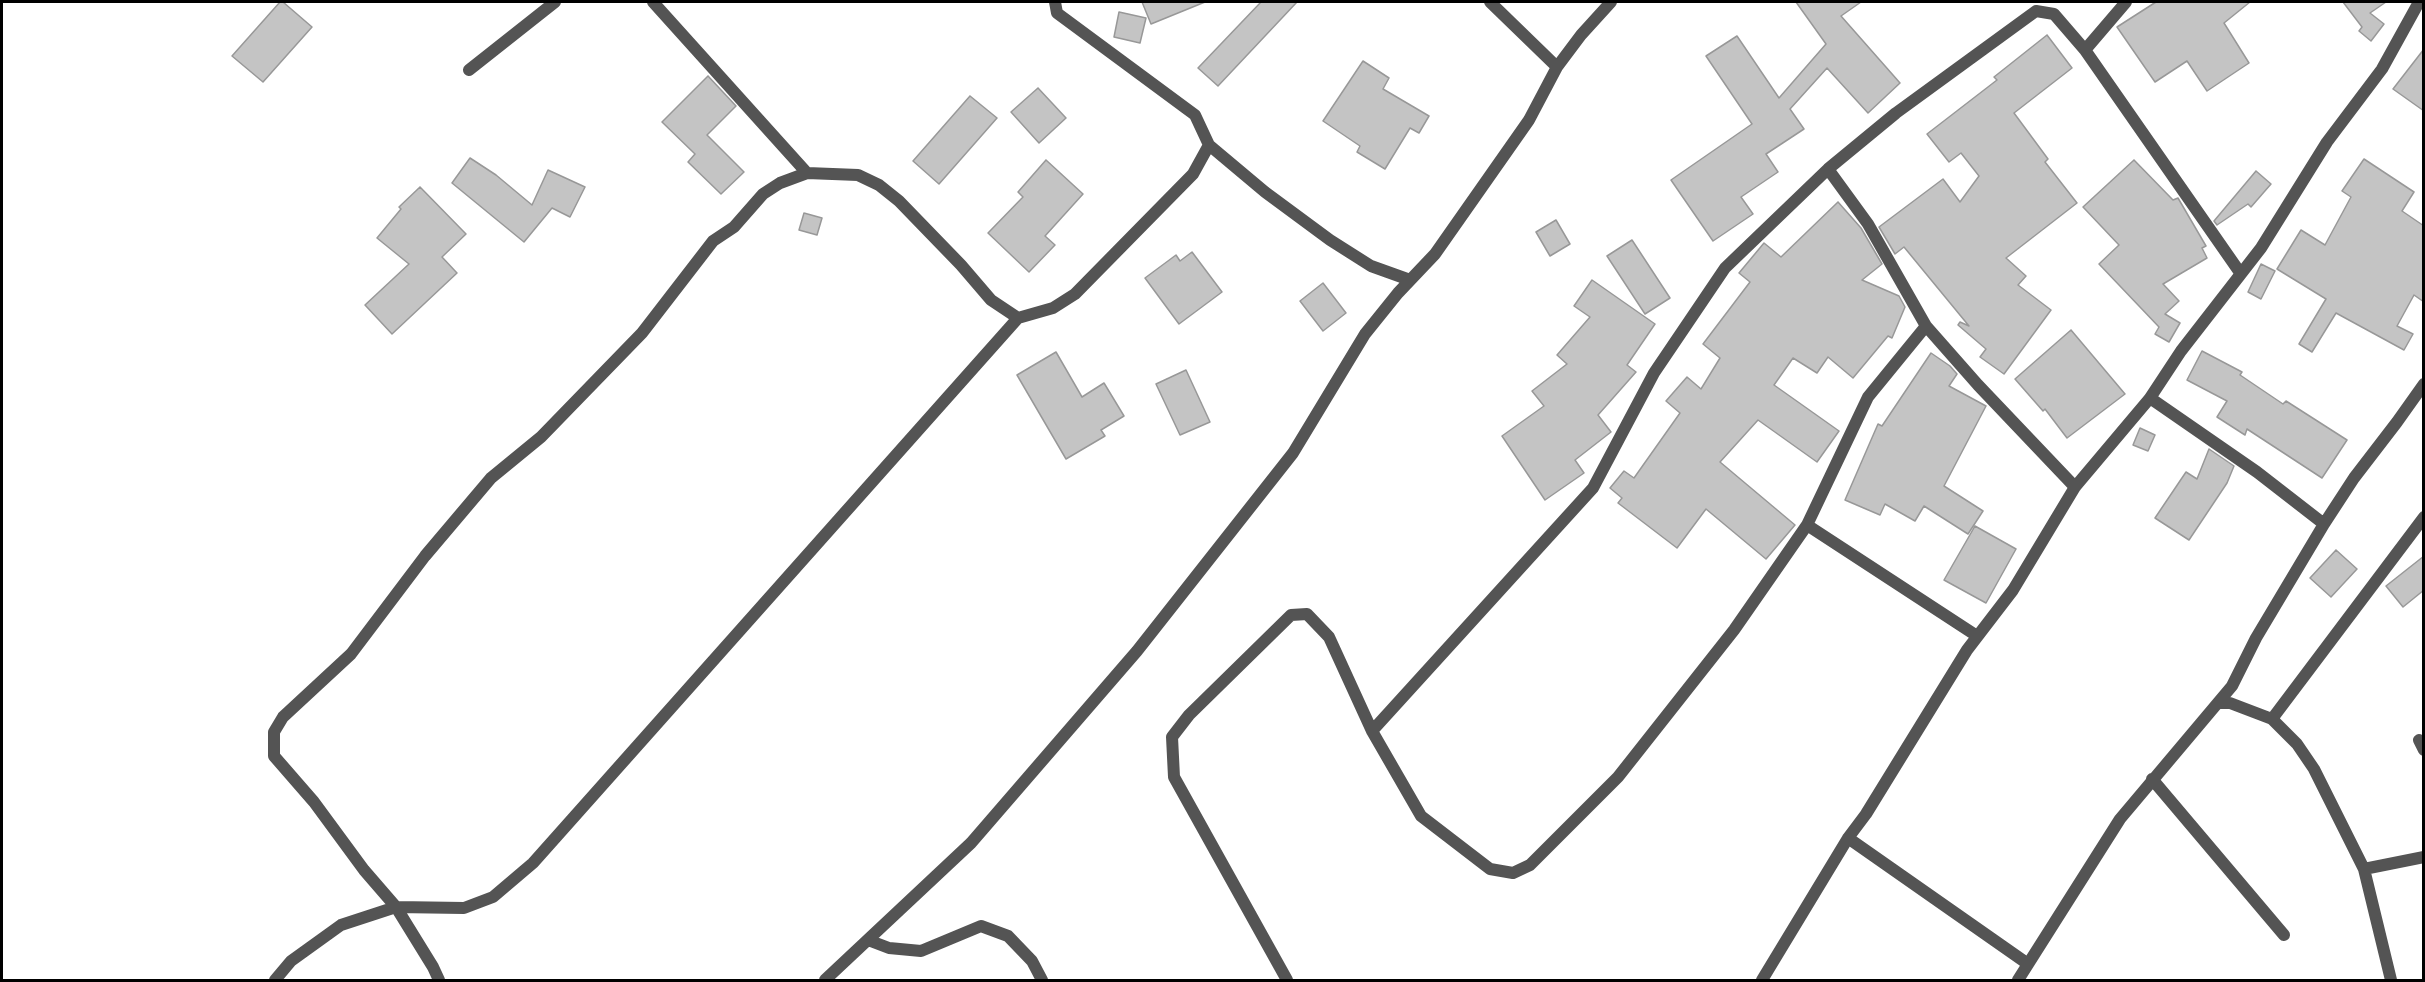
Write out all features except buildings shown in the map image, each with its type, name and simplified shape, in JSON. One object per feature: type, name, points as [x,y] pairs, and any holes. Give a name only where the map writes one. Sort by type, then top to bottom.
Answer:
[{"type":"street","points":[[469,70],[555,2]]},
{"type":"street","points":[[653,2],[807,173]]},
{"type":"street","points":[[1056,2],[1057,13],[1195,115],[1209,146],[1265,192],[1330,240],[1371,266],[1410,280]]},
{"type":"street","points":[[1490,2],[1557,67]]},
{"type":"street","points":[[825,981],[971,843],[1137,651],[1293,453],[1365,334],[1435,254],[1529,120],[1557,67],[1581,35],[1611,2]]},
{"type":"street","points":[[2085,50],[2126,2]]},
{"type":"street","points":[[1762,981],[1848,838],[1866,814],[1960,660],[2013,590],[2075,487],[2150,398],[2181,351],[2261,248],[2327,142],[2382,69],[2419,2]]},
{"type":"street","points":[[1372,731],[1593,488],[1654,373],[1725,268],[1828,169],[1896,113],[2036,11],[2054,14],[2085,50],[2241,274]]},
{"type":"street","points":[[275,981],[291,960],[341,925],[396,907],[464,908],[493,897],[533,863],[1018,318],[1053,308],[1076,294],[1193,174],[1209,146]]},
{"type":"street","points":[[1828,169],[1868,224],[1926,326],[1978,385],[2075,487]]},
{"type":"street","points":[[439,981],[433,967],[396,907],[364,870],[314,802],[274,756],[274,732],[283,717],[351,654],[425,556],[491,478],[541,437],[642,333],[713,242],[734,227],[763,194],[780,183],[807,173],[858,175],[879,185],[899,201],[961,265],[991,300],[1018,318]]},
{"type":"street","points":[[1287,981],[1174,777],[1172,737],[1189,715],[1291,615],[1307,614],[1329,637],[1372,731],[1421,816],[1490,869],[1512,873],[1530,865],[1618,777],[1734,630],[1807,525],[1868,397],[1926,326]]},
{"type":"street","points":[[2018,981],[2120,819],[2232,686],[2256,638],[2324,524],[2354,478],[2424,384]]},
{"type":"street","points":[[2150,398],[2258,472],[2324,524]]},
{"type":"street","points":[[2272,719],[2422,524]]},
{"type":"street","points":[[1807,525],[1977,636]]},
{"type":"street","points":[[2218,704],[2230,703],[2272,719],[2297,744],[2314,770],[2364,869],[2391,981]]},
{"type":"street","points":[[2152,779],[2284,935]]},
{"type":"street","points":[[1848,838],[2028,964]]},
{"type":"street","points":[[2364,869],[2424,857]]},
{"type":"street","points":[[868,940],[889,948],[921,951],[981,926],[1008,936],[1032,961],[1042,981]]}]
